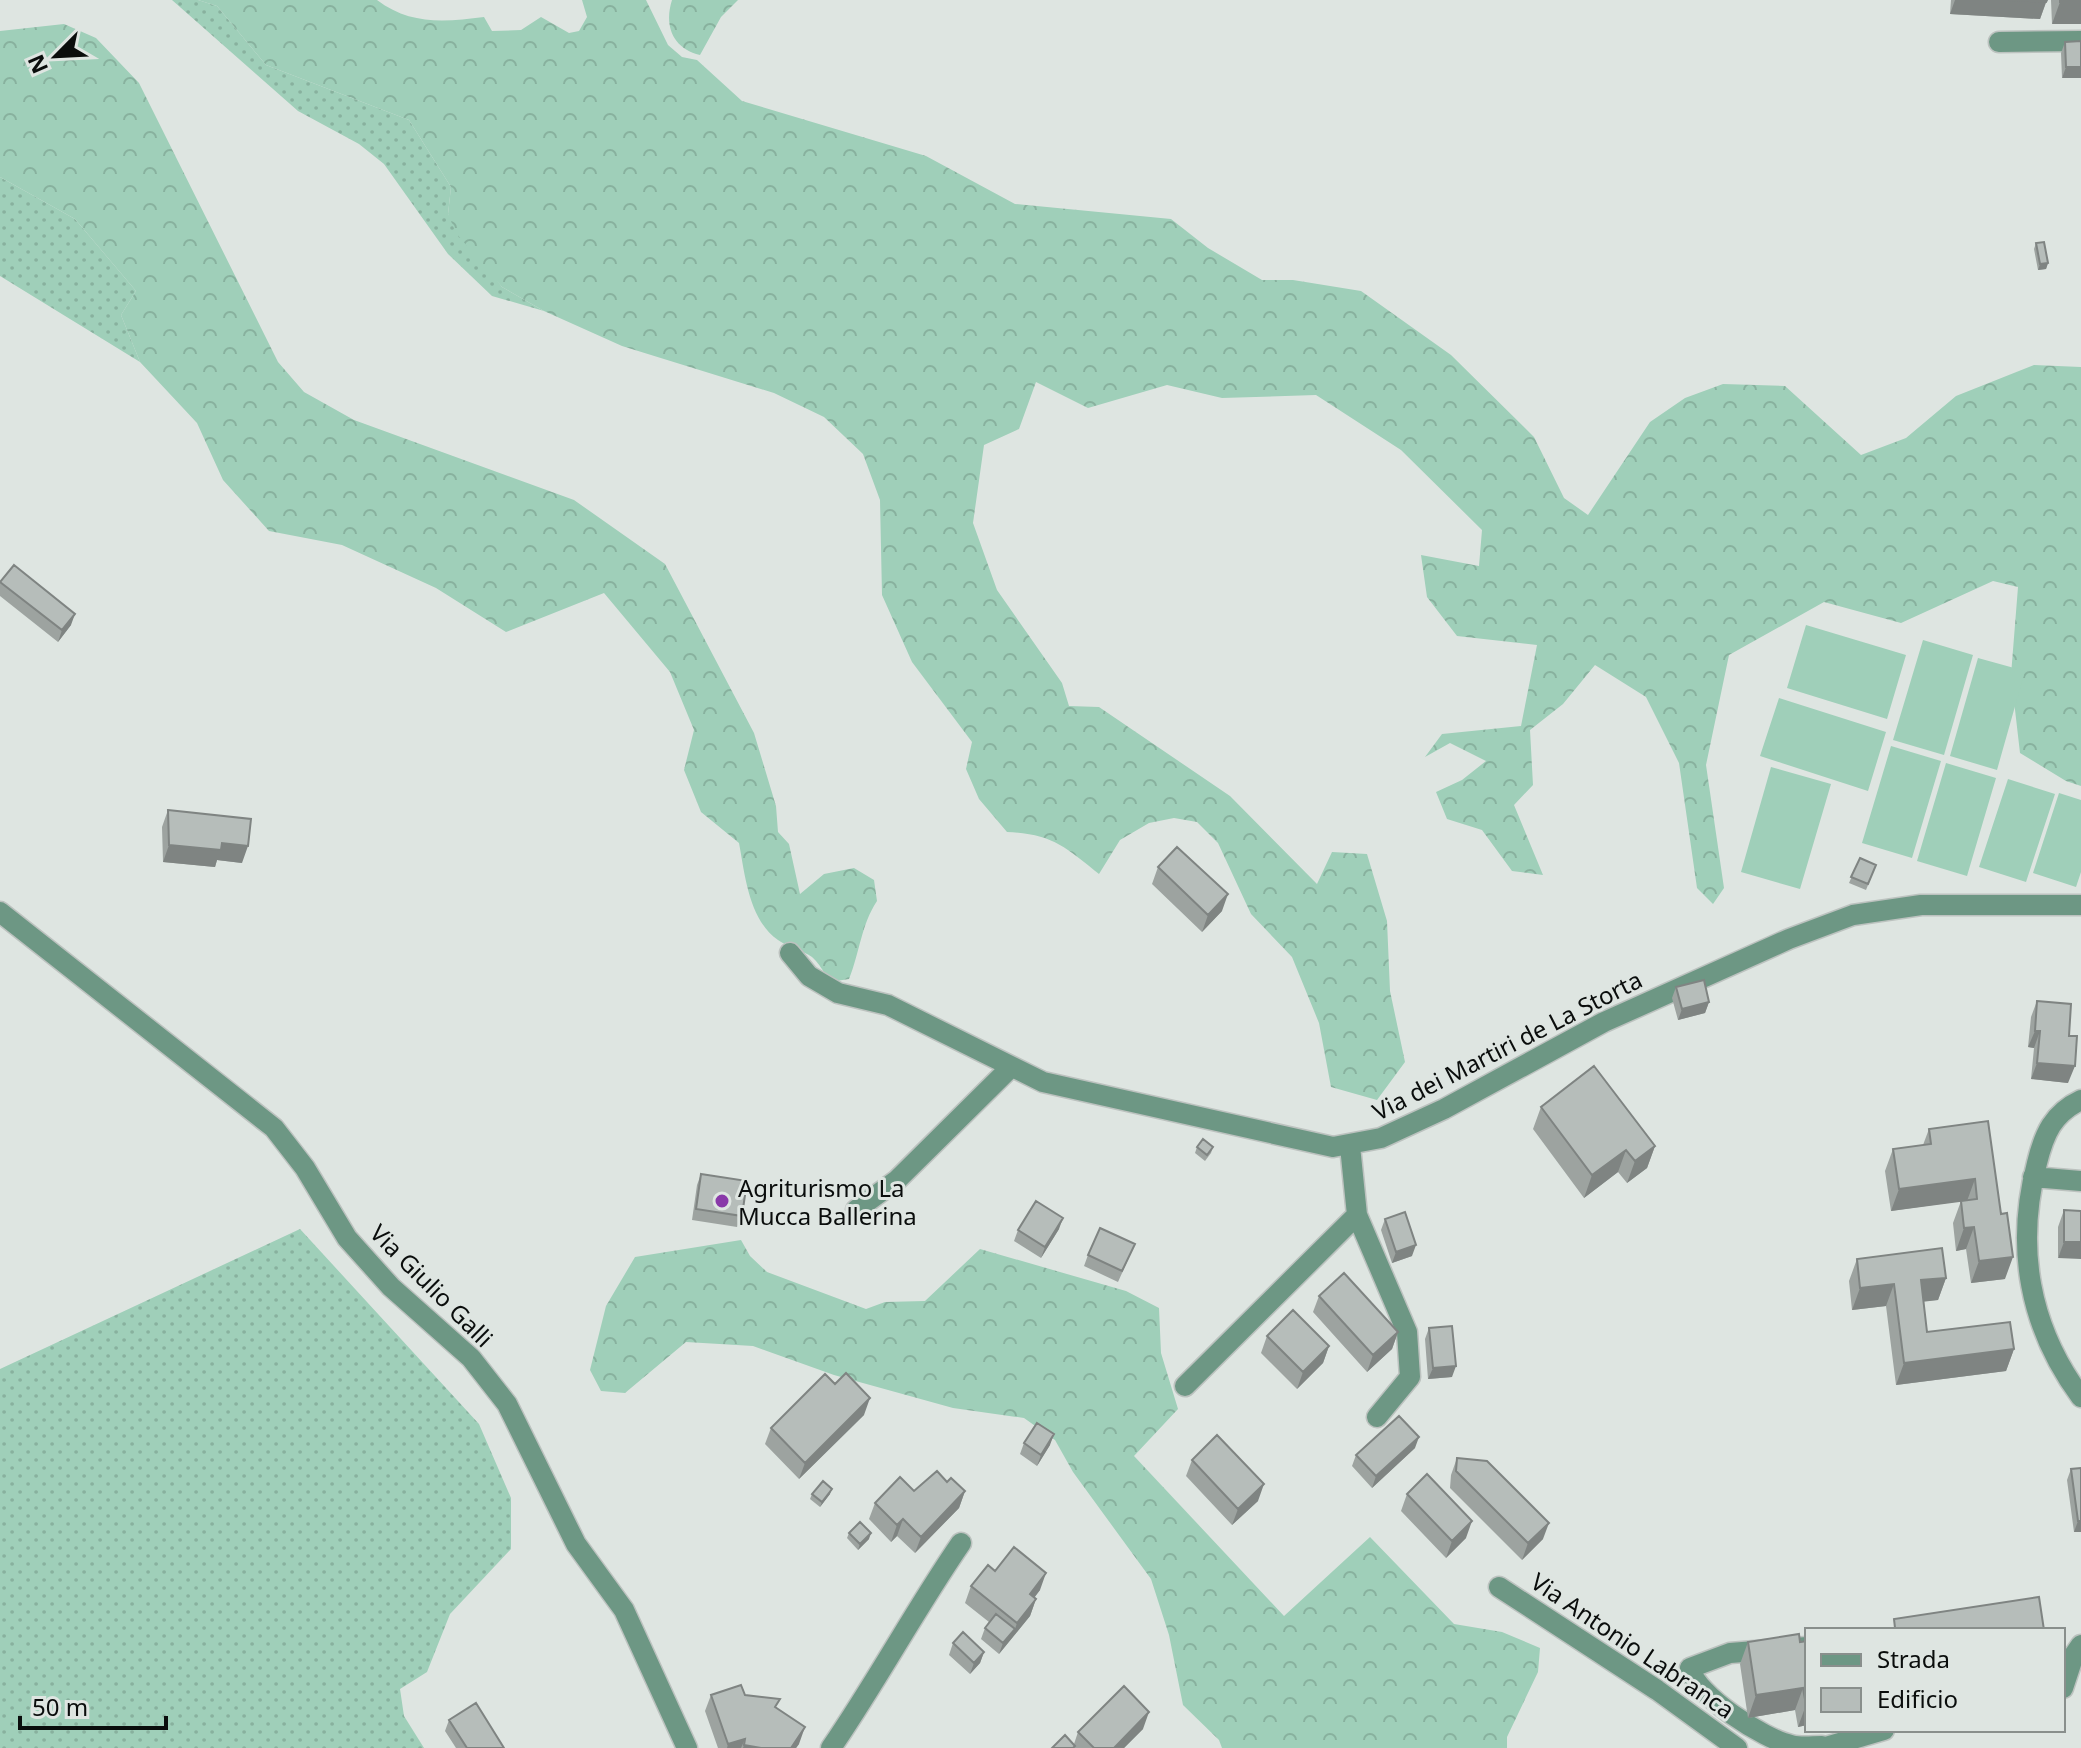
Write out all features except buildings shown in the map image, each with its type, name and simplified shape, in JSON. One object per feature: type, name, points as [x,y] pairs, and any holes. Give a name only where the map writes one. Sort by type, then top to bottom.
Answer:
[{"type":"street","points":[[1999,42],[2081,41]]},
{"type":"street","name":"Via dei Martiri de La Storta","points":[[790,953],[809,976],[838,993],[888,1005],[1043,1082],[1318,1146],[1350,1146],[1381,1138],[1444,1109],[1604,1022],[1789,939],[1853,915],[1921,905],[2081,905]]},
{"type":"street","name":"Via Giulio Galli","points":[[0,912],[274,1128],[305,1168],[347,1238],[391,1287],[471,1358],[507,1404],[576,1544],[624,1610],[687,1748]]},
{"type":"street","points":[[856,1210],[897,1180],[1011,1067]]},
{"type":"street","points":[[2081,1100],[2062,1111],[2051,1124],[2033,1177],[2024,1240],[2027,1276],[2047,1340],[2081,1397]]},
{"type":"street","points":[[1350,1146],[1357,1215],[1407,1332],[1410,1377],[1377,1417]]},
{"type":"street","points":[[2033,1177],[2081,1181]]},
{"type":"street","points":[[1185,1386],[1357,1215]]},
{"type":"street","points":[[831,1748],[876,1683],[909,1619],[961,1543]]},
{"type":"street","name":"Via Antonio Labranca","points":[[1499,1587],[1657,1690],[1737,1748]]},
{"type":"street","points":[[2065,1682],[2074,1655],[2081,1645]]},
{"type":"street","points":[[1805,1647],[1730,1653],[1690,1668],[1699,1686],[1762,1736],[1793,1746],[1822,1747],[1877,1732]]},
{"type":"green space","points":[[172,0],[198,0],[217,6],[266,65],[409,120],[451,187],[448,214],[502,287],[544,311],[492,296],[448,254],[384,164],[359,144],[298,111]]},
{"type":"green space","points":[[198,0],[377,0],[415,18],[455,20],[484,17],[492,31],[521,30],[541,17],[569,33],[579,31],[587,17],[582,0],[646,0],[668,45],[682,57],[697,60],[742,101],[926,156],[1015,204],[1171,219],[1208,248],[1262,280],[1293,280],[1361,291],[1451,355],[1534,437],[1564,498],[1588,515],[1650,422],[1685,398],[1723,384],[1785,386],[1861,455],[1906,438],[1956,396],[2034,365],[2081,367],[2081,786],[2066,781],[2020,753],[2011,675],[2018,587],[1993,581],[1901,623],[1824,602],[1729,655],[1706,765],[1724,888],[1713,904],[1697,888],[1679,763],[1646,697],[1595,665],[1563,704],[1530,730],[1533,785],[1514,805],[1543,875],[1512,871],[1482,830],[1447,819],[1436,792],[1462,780],[1486,761],[1450,743],[1425,757],[1442,734],[1521,726],[1537,645],[1457,636],[1427,597],[1421,555],[1479,566],[1482,530],[1401,450],[1316,395],[1222,398],[1167,385],[1088,408],[1036,382],[1019,429],[984,445],[973,523],[997,590],[1062,683],[1069,706],[1099,707],[1230,796],[1317,884],[1332,852],[1367,854],[1387,921],[1390,991],[1405,1062],[1377,1100],[1331,1087],[1319,1023],[1292,957],[1251,914],[1218,843],[1197,822],[1174,818],[1149,823],[1120,840],[1099,874],[1057,843],[1035,835],[1007,832],[979,799],[966,769],[972,742],[912,662],[882,595],[880,500],[863,454],[824,417],[774,393],[622,346],[544,311],[502,287],[456,233],[448,214],[451,187],[409,120],[266,65],[217,6]]},
{"type":"green space","points":[[672,0],[738,0],[721,17],[700,55],[683,47],[672,34],[669,18]]},
{"type":"green space","points":[[64,24],[96,38],[139,83],[278,362],[304,392],[354,420],[574,500],[665,564],[754,733],[776,806],[778,832],[789,844],[800,894],[824,874],[854,868],[874,880],[877,901],[867,920],[849,979],[830,982],[812,957],[778,940],[761,921],[746,882],[739,843],[701,812],[684,770],[694,730],[670,672],[604,593],[506,632],[436,588],[342,545],[269,531],[223,480],[197,423],[140,362],[121,315],[136,291],[75,219],[0,177],[0,31]]},
{"type":"green space","points":[[0,177],[75,219],[136,291],[121,315],[140,362],[0,276]]},
{"type":"green space","points":[[1806,625],[1906,655],[1887,719],[1787,688]]},
{"type":"green space","points":[[1923,640],[1973,655],[1944,755],[1893,740]]},
{"type":"green space","points":[[1978,658],[2025,671],[1997,770],[1950,756]]},
{"type":"green space","points":[[1779,698],[1886,732],[1868,791],[1760,756]]},
{"type":"green space","points":[[1891,746],[1941,761],[1912,858],[1862,843]]},
{"type":"green space","points":[[1946,763],[1996,778],[1967,876],[1917,861]]},
{"type":"green space","points":[[1771,767],[1831,784],[1800,889],[1741,872]]},
{"type":"green space","points":[[2008,779],[2055,794],[2026,882],[1979,867]]},
{"type":"green space","points":[[2059,793],[2081,800],[2081,872],[2076,887],[2033,873]]},
{"type":"green space","points":[[300,1229],[479,1424],[511,1498],[511,1549],[450,1614],[427,1672],[400,1689],[404,1716],[424,1748],[0,1748],[0,1369]]},
{"type":"green space","points":[[741,1240],[750,1256],[767,1272],[866,1309],[885,1302],[925,1301],[980,1249],[1126,1291],[1159,1308],[1161,1353],[1178,1409],[1134,1456],[1284,1616],[1370,1537],[1454,1624],[1502,1632],[1540,1648],[1538,1672],[1507,1737],[1507,1748],[1222,1748],[1219,1740],[1183,1705],[1169,1635],[1151,1579],[1073,1472],[1055,1440],[1024,1418],[953,1408],[834,1375],[753,1346],[686,1342],[625,1393],[601,1391],[590,1370],[606,1306],[635,1257]]},
{"type":"place","name":"Agriturismo La Mucca Ballerina","points":[[722,1201]]}]
